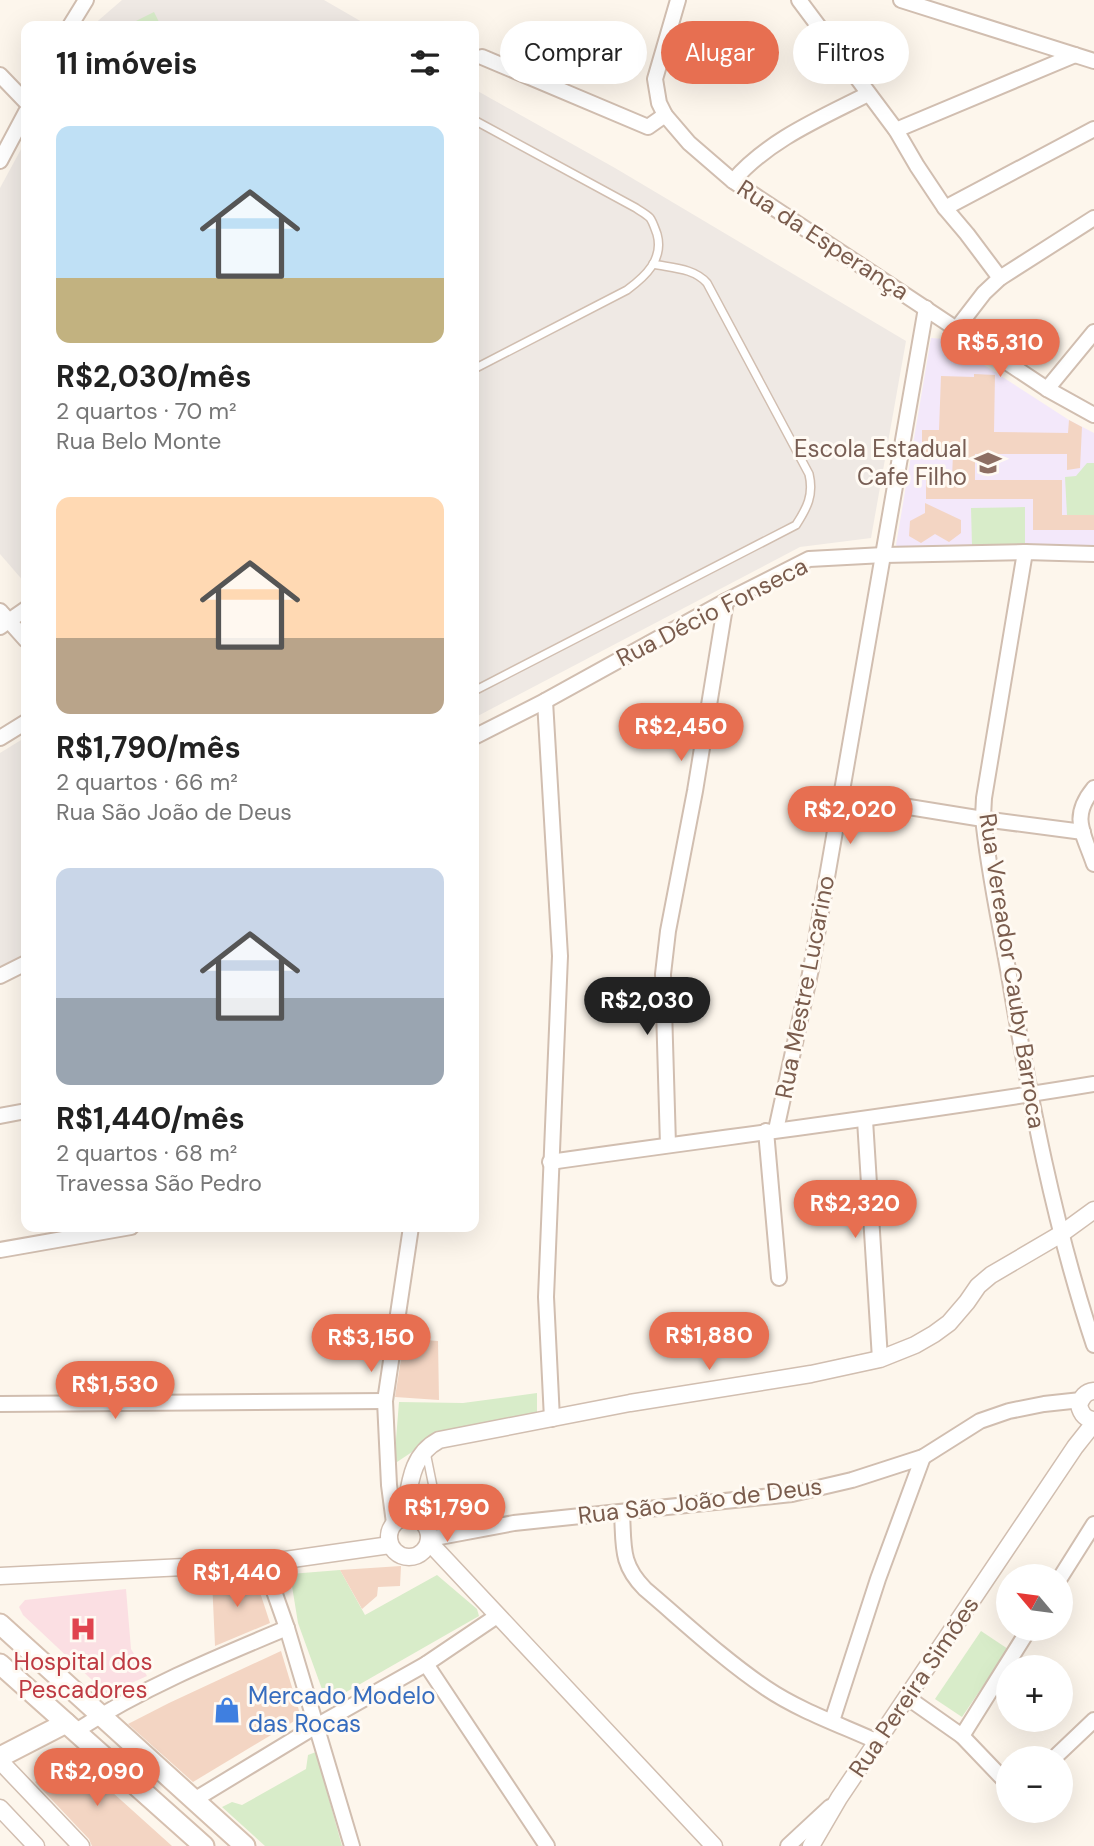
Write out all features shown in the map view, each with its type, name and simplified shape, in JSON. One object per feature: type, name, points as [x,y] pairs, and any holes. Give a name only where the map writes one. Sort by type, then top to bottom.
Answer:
[{"type":"main road","points":[[0,1624],[245,1846]]},
{"type":"main road","points":[[0,1664],[204,1846]]},
{"type":"main road","points":[[0,1759],[71,1727]]},
{"type":"street","points":[[73,21],[86,0]]},
{"type":"street","name":"Rua da Esperança","points":[[678,0],[655,79],[659,103],[665,116],[689,142],[733,180],[1046,389],[1094,415]]},
{"type":"street","points":[[799,0],[896,130],[945,208],[1000,278]]},
{"type":"street","points":[[901,0],[1094,61]]},
{"type":"street","points":[[896,130],[1075,55]]},
{"type":"street","points":[[482,57],[648,127],[665,116]]},
{"type":"street","points":[[0,75],[21,97]]},
{"type":"street","points":[[0,88],[21,109]]},
{"type":"street","points":[[733,180],[746,166],[802,128],[868,94]]},
{"type":"street","points":[[0,161],[21,123]]},
{"type":"street","points":[[945,208],[1094,129]]},
{"type":"street","points":[[957,328],[984,293],[1000,278],[1094,218]]},
{"type":"street","name":"Rua Mestre Lucarino","points":[[779,1278],[771,1131],[811,969],[926,308]]},
{"type":"street","points":[[1046,389],[1094,332]]},
{"type":"street","name":"Rua Décio Fonseca","points":[[479,734],[809,559],[1025,552],[1094,554]]},
{"type":"street","name":"Rua Vereador Cauby Barroca","points":[[1025,552],[984,798],[983,819],[1029,1095],[1062,1234],[1088,1305],[1094,1345]]},
{"type":"street","points":[[668,1145],[663,974],[668,931],[695,791],[726,601]]},
{"type":"street","points":[[21,611],[3,620],[21,636]]},
{"type":"street","points":[[545,701],[559,956],[546,1297],[552,1419]]},
{"type":"street","points":[[0,738],[21,725]]},
{"type":"street","points":[[1094,788],[1084,800],[1079,817],[1094,864]]},
{"type":"street","points":[[841,796],[983,819],[1082,830]]},
{"type":"street","points":[[0,976],[21,965]]},
{"type":"street","points":[[550,1162],[865,1120],[1094,1084]]},
{"type":"street","points":[[0,1116],[21,1112]]},
{"type":"street","points":[[865,1120],[880,1359]]},
{"type":"street","points":[[434,1539],[416,1557],[405,1557],[396,1553],[390,1545],[389,1533],[399,1520],[416,1462],[425,1450],[439,1440],[630,1403],[811,1374],[880,1359],[934,1334],[949,1323],[978,1286],[991,1275],[1093,1214]]},
{"type":"street","points":[[0,1250],[103,1232]]},
{"type":"street","points":[[399,1520],[389,1485],[385,1401],[410,1232]]},
{"type":"street","points":[[0,1404],[385,1401]]},
{"type":"street","name":"Rua São João de Deus","points":[[434,1539],[514,1523],[792,1494],[923,1457],[980,1421],[1009,1411],[1032,1406],[1089,1410]]},
{"type":"street","name":"Rua Pereira Simões","points":[[788,1846],[839,1798],[878,1742],[1075,1447],[1089,1410]]},
{"type":"street","points":[[832,1721],[878,1579],[923,1457]]},
{"type":"street","points":[[622,1513],[624,1553],[628,1567],[645,1589],[740,1670],[768,1689],[799,1707],[878,1742]]},
{"type":"street","points":[[399,1520],[414,1517],[424,1522],[434,1539],[497,1616],[714,1846]]},
{"type":"street","points":[[1069,1564],[1094,1524]]},
{"type":"street","points":[[0,1577],[264,1563],[390,1545]]},
{"type":"street","points":[[264,1563],[287,1628],[352,1846]]},
{"type":"street","points":[[194,1800],[316,1726],[426,1664],[497,1616]]},
{"type":"street","points":[[71,1727],[287,1628]]},
{"type":"street","points":[[962,1735],[1020,1642]]},
{"type":"street","points":[[426,1664],[547,1846]]},
{"type":"street","points":[[908,1698],[962,1735],[996,1771]]},
{"type":"street","points":[[1067,1746],[1094,1720]]},
{"type":"street","points":[[0,1759],[80,1846]]},
{"type":"street","points":[[811,1846],[839,1798]]},
{"type":"street","points":[[0,1808],[36,1846]]},
{"type":"lane","points":[[479,123],[636,208],[651,219],[660,248],[644,278],[627,290],[479,366]]},
{"type":"lane","points":[[479,688],[796,525],[806,510],[812,487],[810,474],[707,283],[701,275],[653,264]]},
{"type":"lane","points":[[425,1450],[434,1539]]},
{"type":"shaded area","points":[[122,0],[324,0],[360,21],[98,21]]},
{"type":"shaded area","points":[[479,92],[615,168],[906,341],[871,538],[800,547],[479,715]]},
{"type":"shaded area","points":[[21,149],[21,578],[0,554],[0,188]]},
{"type":"shaded area","name":"Escola Estadual Cafe Filho","points":[[931,338],[944,339],[1069,420],[1094,433],[1094,545],[899,548],[896,545]]},
{"type":"shaded area","points":[[21,740],[21,957],[0,968],[0,753]]},
{"type":"shaded area","name":"Hospital dos Pescadores","points":[[126,1589],[131,1649],[147,1676],[107,1694],[23,1615],[19,1607],[25,1600]]},
{"type":"green space","points":[[154,12],[158,21],[136,21]]},
{"type":"green space","points":[[1087,463],[1094,463],[1094,515],[1067,515],[1065,477],[1076,476]]},
{"type":"green space","points":[[1025,507],[1025,545],[972,546],[971,508]]},
{"type":"green space","points":[[537,1393],[537,1415],[445,1430],[394,1464],[399,1402],[463,1403]]},
{"type":"green space","points":[[340,1570],[365,1615],[437,1575],[477,1609],[479,1616],[327,1703],[298,1623],[290,1574]]},
{"type":"green space","points":[[981,1631],[1008,1649],[1004,1655],[996,1655],[996,1667],[962,1717],[935,1699]]},
{"type":"green space","points":[[316,1752],[342,1846],[265,1846],[222,1807],[232,1802],[242,1805],[306,1769],[308,1755]]},
{"type":"building","points":[[974,374],[995,375],[994,432],[1068,433],[1069,420],[1082,427],[1080,468],[1067,470],[1067,454],[975,454],[975,480],[1062,480],[1062,515],[1094,515],[1094,530],[1033,530],[1033,499],[926,499],[926,478],[952,478],[953,454],[922,454],[922,430],[939,430],[941,376],[974,377]]},
{"type":"building","points":[[925,503],[961,520],[961,533],[949,542],[935,534],[921,543],[909,536],[910,521],[925,513]]},
{"type":"building","points":[[405,1334],[425,1336],[425,1340],[438,1341],[439,1400],[395,1397]]},
{"type":"building","points":[[401,1566],[400,1586],[378,1587],[377,1596],[362,1609],[340,1570]]},
{"type":"building","points":[[255,1577],[270,1623],[215,1646],[212,1580],[235,1579],[236,1584]]},
{"type":"building","name":"Mercado Modelo das Rocas","points":[[281,1651],[301,1717],[193,1782],[128,1724],[169,1703]]},
{"type":"building","points":[[72,1756],[172,1846],[92,1846],[89,1839],[35,1782]]},
{"type":"place","name":"Escola Estadual Cafe Filho","points":[[988,463]]},
{"type":"place","name":"Hospital dos Pescadores","points":[[83,1629]]},
{"type":"place","name":"Mercado Modelo das Rocas","points":[[227,1710]]}]
